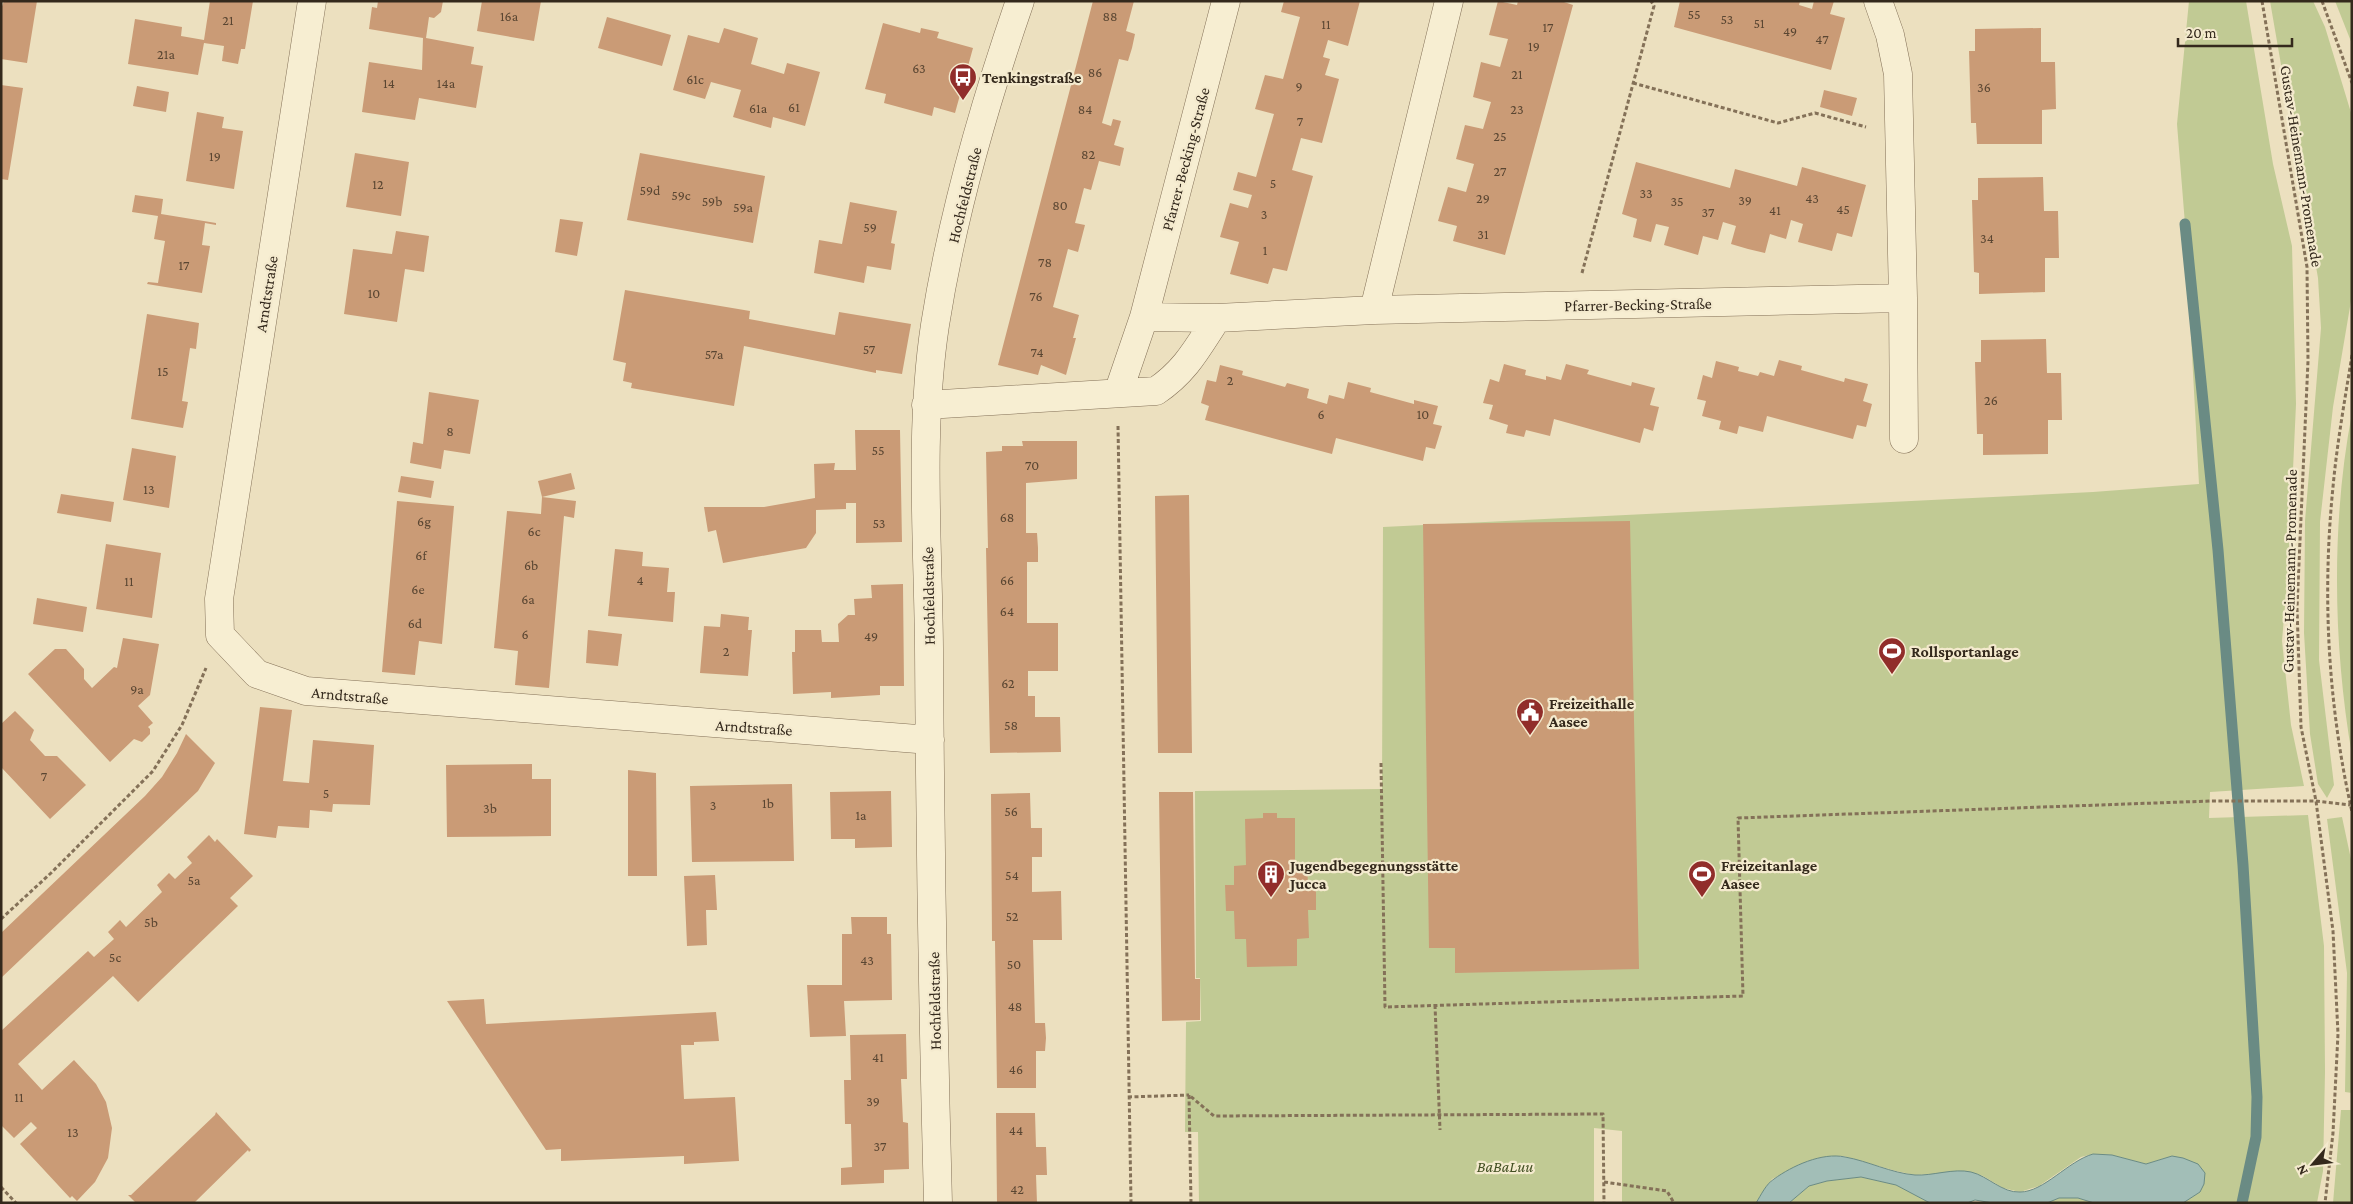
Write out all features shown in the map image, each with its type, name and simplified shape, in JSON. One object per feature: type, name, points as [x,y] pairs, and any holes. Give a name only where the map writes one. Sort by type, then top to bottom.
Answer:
[{"type":"street","name":"Arndtstraße","points":[[312,1],[219,599],[220,635],[257,674],[306,691],[930,740]]},
{"type":"street","name":"Hochfeldstraße","points":[[938,1203],[926,405],[935,325],[958,212],[999,64],[1020,1]]},
{"type":"street","name":"Pfarrer-Becking-Straße","points":[[1118,393],[1144,317],[1226,1]]},
{"type":"street","points":[[1374,310],[1449,1]]},
{"type":"street","points":[[1878,1],[1890,35],[1898,74],[1904,439]]},
{"type":"street","name":"Pfarrer-Becking-Straße","points":[[1144,317],[1217,318],[1374,310],[1903,298]]},
{"type":"street","points":[[926,405],[1156,391],[1175,378],[1190,360],[1217,318]]},
{"type":"path","points":[[1574,306],[1654,6],[1651,1]]},
{"type":"path","name":"Gustav-Heinemann-Promenade","points":[[2262,1],[2308,267],[2308,361],[2298,608],[2301,727],[2316,801],[2333,931],[2338,1034],[2333,1133],[2326,1203]]},
{"type":"path","points":[[2322,1],[2352,82]]},
{"type":"path","points":[[1633,83],[1778,123],[1815,113],[1899,137]]},
{"type":"path","points":[[2352,355],[2333,486],[2327,586],[2330,663],[2338,743],[2352,812]]},
{"type":"path","points":[[1118,393],[1131,1203]]},
{"type":"path","points":[[1,919],[51,873],[153,771],[182,725],[220,635]]},
{"type":"path","points":[[1381,763],[1385,1007],[1743,996],[1738,818],[2210,801],[2316,801],[2350,804]]},
{"type":"path","points":[[1435,1005],[1440,1130]]},
{"type":"path","points":[[1128,1097],[1189,1095],[1214,1116],[1604,1114],[1604,1203]]},
{"type":"path","points":[[1189,1095],[1191,1203]]},
{"type":"path","points":[[1604,1182],[1667,1191],[1674,1203]]},
{"type":"path","points":[[1,1188],[16,1203]]},
{"type":"green space","name":"Freizeitanlage Aasee","points":[[2189,1],[2246,1],[2273,164],[2292,246],[2296,404],[2289,557],[2282,641],[2291,725],[2304,786],[2210,792],[2209,818],[2308,815],[2324,946],[2325,1072],[2323,1171],[2317,1203],[2183,1203],[2200,1192],[2204,1173],[2172,1156],[2146,1164],[2112,1155],[2093,1154],[2081,1157],[2039,1186],[2020,1192],[2003,1188],[1983,1176],[1969,1172],[1915,1175],[1843,1156],[1812,1160],[1772,1179],[1756,1203],[1622,1203],[1622,1131],[1594,1128],[1594,1203],[1199,1203],[1198,1132],[1185,1132],[1186,1022],[1201,1021],[1200,978],[1196,978],[1195,791],[1382,789],[1383,527],[2093,492],[2199,484],[2185,224],[2177,124]]},
{"type":"green space","points":[[2270,1],[2313,1],[2325,27],[2352,116],[2352,295],[2333,407],[2320,522],[2319,660],[2334,785],[2327,798],[2318,784],[2310,734],[2304,633],[2305,521],[2321,328],[2318,278]]},
{"type":"green space","points":[[2335,1],[2352,1],[2352,44]]},
{"type":"green space","points":[[2352,413],[2352,755],[2341,671],[2337,584],[2340,497]]},
{"type":"green space","points":[[2342,817],[2352,864],[2352,1093],[2345,1092],[2347,973],[2327,819]]},
{"type":"green space","points":[[2341,1110],[2352,1110],[2352,1203],[2333,1203]]},
{"type":"green space","points":[[1861,1177],[1896,1185],[1930,1203],[1789,1203],[1809,1186],[1827,1181]]},
{"type":"green space","points":[[2059,1198],[2078,1198],[2094,1203],[2047,1203]]},
{"type":"water","points":[[2093,1154],[2112,1155],[2146,1164],[2172,1156],[2183,1158],[2198,1164],[2205,1173],[2204,1184],[2200,1192],[2183,1203],[2094,1203],[2078,1198],[2059,1198],[2047,1203],[1993,1203],[1975,1200],[1967,1203],[1930,1203],[1896,1185],[1861,1177],[1827,1181],[1809,1186],[1789,1203],[1756,1203],[1771,1181],[1781,1174],[1808,1161],[1827,1156],[1845,1157],[1897,1172],[1915,1175],[1957,1171],[1971,1172],[2007,1190],[2020,1192],[2038,1187],[2074,1163]]},
{"type":"building","points":[[4,1],[37,1],[27,63],[1,59],[1,9]]},
{"type":"building","points":[[210,1],[253,1],[245,49],[241,49],[238,64],[222,61],[224,46],[204,43],[198,75],[128,64],[135,19],[182,27],[181,36],[204,40]]},
{"type":"building","points":[[378,1],[443,1],[441,12],[434,18],[429,17],[426,38],[474,47],[471,64],[483,66],[476,108],[419,98],[415,120],[362,112],[369,62],[422,70],[423,38],[369,29],[372,7],[377,8]]},
{"type":"building","points":[[482,1],[541,1],[534,41],[477,31]]},
{"type":"building","points":[[1093,1],[1134,1],[1126,31],[1135,34],[1132,48],[1128,61],[1119,59],[1102,123],[1111,126],[1113,119],[1121,121],[1114,145],[1124,148],[1120,166],[1099,161],[1091,190],[1084,188],[1075,223],[1085,225],[1078,252],[1068,249],[1053,307],[1079,315],[1073,338],[1076,338],[1066,375],[1041,365],[1038,375],[998,365]]},
{"type":"building","points":[[1284,1],[1360,1],[1348,46],[1328,40],[1323,57],[1330,59],[1325,75],[1339,79],[1322,143],[1301,138],[1292,170],[1313,176],[1287,271],[1273,268],[1268,284],[1230,274],[1239,242],[1220,237],[1230,203],[1248,208],[1252,195],[1233,190],[1238,172],[1256,177],[1274,114],[1255,109],[1265,75],[1283,79],[1300,17],[1281,12]]},
{"type":"building","points":[[1498,1],[1517,5],[1518,1],[1561,1],[1573,5],[1505,255],[1453,241],[1457,226],[1438,221],[1448,187],[1466,192],[1474,164],[1456,159],[1465,125],[1483,129],[1491,102],[1473,97],[1481,62],[1500,67],[1508,39],[1489,35]]},
{"type":"building","points":[[1680,1],[1800,1],[1799,5],[1812,9],[1814,1],[1834,1],[1830,14],[1845,18],[1831,70],[1674,27]]},
{"type":"building","points":[[607,17],[671,35],[662,66],[598,48]]},
{"type":"building","points":[[883,23],[920,33],[921,28],[939,32],[937,38],[973,48],[955,113],[934,107],[932,116],[884,103],[886,94],[865,89]]},
{"type":"building","points":[[724,28],[758,38],[751,64],[784,74],[787,63],[820,72],[805,126],[773,117],[771,128],[733,117],[741,90],[711,82],[705,99],[673,90],[688,35],[719,43]]},
{"type":"building","points":[[2041,28],[2041,62],[2055,62],[2056,109],[2042,110],[2042,144],[1977,144],[1976,123],[1971,123],[1969,51],[1975,51],[1975,29]]},
{"type":"building","points":[[1,85],[23,88],[8,180],[1,179]]},
{"type":"building","points":[[137,86],[169,92],[166,112],[133,106]]},
{"type":"building","points":[[1824,90],[1857,98],[1852,116],[1820,107]]},
{"type":"building","points":[[197,112],[224,117],[222,128],[243,131],[234,189],[186,181]]},
{"type":"building","points":[[355,153],[409,162],[401,216],[346,207]]},
{"type":"building","points":[[640,153],[765,176],[753,243],[627,220]]},
{"type":"building","points":[[1636,162],[1730,188],[1735,169],[1797,186],[1802,167],[1866,185],[1852,237],[1837,233],[1832,251],[1798,242],[1803,224],[1791,220],[1786,239],[1770,234],[1765,253],[1748,249],[1731,244],[1736,226],[1723,222],[1718,240],[1703,236],[1698,255],[1664,245],[1669,227],[1656,224],[1651,242],[1633,237],[1637,219],[1622,214]]},
{"type":"building","points":[[2043,177],[2044,211],[2058,211],[2059,258],[2045,258],[2045,292],[1979,294],[1979,273],[1974,272],[1972,200],[1978,200],[1978,178]]},
{"type":"building","points":[[135,195],[163,199],[161,214],[216,223],[216,225],[205,223],[202,245],[210,246],[202,293],[147,284],[148,282],[158,283],[165,241],[154,239],[158,216],[132,212]]},
{"type":"building","points":[[850,202],[897,211],[891,243],[895,244],[891,270],[867,266],[864,283],[814,273],[819,240],[842,244]]},
{"type":"building","points":[[560,219],[583,222],[577,256],[555,252]]},
{"type":"building","points":[[396,231],[429,236],[424,272],[405,269],[397,322],[344,314],[353,249],[392,254]]},
{"type":"building","points":[[625,290],[750,311],[749,319],[835,335],[839,312],[911,324],[902,374],[876,370],[876,373],[744,346],[734,406],[631,388],[632,383],[623,381],[626,363],[613,360]]},
{"type":"building","points":[[147,314],[199,323],[196,349],[190,348],[182,401],[188,402],[183,428],[131,419]]},
{"type":"building","points":[[2046,339],[2047,373],[2061,373],[2062,420],[2048,420],[2048,454],[1983,455],[1983,434],[1977,434],[1975,362],[1981,362],[1981,340]]},
{"type":"building","points":[[1779,360],[1802,366],[1801,370],[1844,382],[1845,378],[1868,384],[1863,401],[1872,404],[1866,427],[1857,425],[1853,439],[1767,416],[1763,432],[1739,426],[1737,434],[1719,429],[1721,421],[1702,416],[1706,401],[1697,399],[1703,375],[1712,378],[1716,361],[1739,367],[1738,371],[1758,376],[1760,372],[1774,376]]},
{"type":"building","points":[[1504,364],[1526,370],[1525,375],[1546,380],[1546,376],[1561,380],[1566,364],[1589,370],[1587,374],[1631,386],[1632,382],[1655,388],[1650,405],[1659,407],[1653,431],[1644,428],[1640,443],[1554,419],[1550,436],[1526,430],[1524,437],[1506,433],[1508,425],[1489,419],[1493,405],[1483,403],[1490,379],[1499,382]]},
{"type":"building","points":[[1220,365],[1243,371],[1242,375],[1285,387],[1287,383],[1309,389],[1307,398],[1327,404],[1329,395],[1344,399],[1348,382],[1371,388],[1370,392],[1414,404],[1414,400],[1438,406],[1433,424],[1442,426],[1435,449],[1426,447],[1423,461],[1336,438],[1332,454],[1205,420],[1209,406],[1201,403],[1207,380],[1216,382]]},
{"type":"building","points":[[429,392],[479,400],[470,454],[444,450],[441,469],[410,463],[413,442],[423,444]]},
{"type":"building","points":[[855,430],[900,430],[902,542],[856,543],[856,503],[846,503],[846,509],[816,510],[816,533],[806,548],[723,563],[716,530],[708,532],[704,507],[764,507],[815,498],[814,464],[835,463],[834,470],[856,470]]},
{"type":"building","points":[[1022,441],[1077,441],[1077,479],[1026,483],[1026,533],[1037,533],[1038,548],[1038,562],[1027,562],[1027,623],[1058,623],[1058,671],[1028,671],[1028,696],[1035,696],[1035,717],[1060,717],[1061,752],[990,753],[986,452],[1002,451],[1002,446],[1023,446]]},
{"type":"building","points":[[132,448],[176,456],[169,508],[123,500]]},
{"type":"building","points":[[571,473],[575,489],[542,497],[538,481]]},
{"type":"building","points":[[401,476],[434,481],[431,498],[398,492]]},
{"type":"building","points":[[61,494],[114,502],[111,522],[57,513]]},
{"type":"building","points":[[1189,495],[1192,753],[1158,753],[1155,496]]},
{"type":"building","points":[[542,497],[576,501],[574,518],[564,516],[549,688],[515,685],[518,651],[494,648],[507,511],[541,514]]},
{"type":"building","points":[[397,501],[454,506],[442,644],[419,641],[415,675],[382,672]]},
{"type":"building","name":"Freizeithalle Aasee","points":[[1630,521],[1639,969],[1455,973],[1455,948],[1429,948],[1423,524]]},
{"type":"building","points":[[106,544],[161,553],[152,618],[96,609]]},
{"type":"building","points":[[615,549],[643,552],[642,566],[669,568],[667,592],[675,592],[673,622],[608,616]]},
{"type":"building","points":[[903,584],[904,686],[880,686],[880,695],[831,698],[831,692],[793,694],[792,652],[795,652],[795,630],[821,630],[822,642],[839,642],[838,624],[848,615],[855,615],[854,599],[872,598],[871,585]]},
{"type":"building","points":[[37,598],[87,607],[83,632],[33,624]]},
{"type":"building","points":[[721,614],[749,617],[748,630],[752,630],[748,676],[700,673],[704,626],[720,627]]},
{"type":"building","points":[[588,630],[622,634],[618,666],[586,663]]},
{"type":"building","points":[[123,638],[159,644],[150,695],[138,706],[153,723],[148,727],[150,734],[142,742],[134,739],[110,762],[28,674],[55,649],[66,649],[84,669],[84,679],[92,688],[114,667],[117,668]]},
{"type":"building","points":[[260,707],[292,710],[283,781],[309,783],[313,740],[374,745],[370,805],[333,804],[332,812],[310,810],[309,828],[278,826],[276,838],[244,834]]},
{"type":"building","points":[[15,711],[34,730],[30,740],[45,756],[57,756],[86,785],[50,819],[1,767],[1,724]]},
{"type":"building","points":[[186,734],[215,763],[198,791],[1,978],[1,933],[145,796],[162,777]]},
{"type":"building","points":[[532,764],[532,779],[551,779],[551,836],[447,837],[446,765]]},
{"type":"building","points":[[628,770],[656,773],[657,876],[628,876]]},
{"type":"building","points":[[792,784],[794,861],[692,862],[690,786]]},
{"type":"building","points":[[891,791],[892,847],[855,848],[855,839],[831,839],[830,792]]},
{"type":"building","points":[[1159,792],[1193,792],[1195,979],[1200,979],[1200,1020],[1162,1021]]},
{"type":"building","points":[[1030,793],[1031,828],[1042,828],[1042,857],[1032,857],[1032,892],[1061,891],[1062,940],[1033,940],[1035,1023],[1045,1023],[1046,1038],[1045,1051],[1036,1051],[1036,1088],[997,1088],[995,941],[992,941],[991,794]]},
{"type":"building","name":"Jugendbegegnungsstätte Jucca","points":[[1263,813],[1277,813],[1277,818],[1295,818],[1295,865],[1307,865],[1308,884],[1316,884],[1316,910],[1308,910],[1309,938],[1297,939],[1297,966],[1247,967],[1246,939],[1235,939],[1234,911],[1226,911],[1225,885],[1234,885],[1234,866],[1246,865],[1245,819],[1263,818]]},
{"type":"building","points":[[209,835],[215,842],[217,839],[253,876],[230,898],[238,906],[138,1002],[113,976],[18,1064],[42,1090],[74,1060],[96,1084],[106,1102],[112,1128],[108,1158],[95,1182],[77,1201],[72,1196],[70,1198],[20,1144],[37,1128],[31,1122],[14,1138],[1,1125],[1,1031],[88,951],[94,957],[114,939],[108,932],[120,920],[126,927],[162,892],[157,885],[169,873],[175,879],[192,863],[187,857]]},
{"type":"building","points":[[715,875],[717,910],[706,910],[707,945],[687,946],[684,876]]},
{"type":"building","points":[[851,917],[887,917],[887,934],[891,934],[892,1000],[844,1001],[846,1036],[810,1037],[807,985],[842,985],[842,934],[852,934]]},
{"type":"building","points":[[484,999],[486,1024],[716,1012],[719,1041],[694,1042],[694,1045],[681,1045],[684,1099],[735,1097],[739,1161],[684,1164],[684,1156],[561,1161],[561,1149],[546,1150],[447,1001]]},
{"type":"building","points":[[906,1034],[907,1079],[901,1079],[903,1122],[908,1123],[909,1169],[884,1170],[884,1183],[841,1185],[841,1168],[852,1167],[851,1124],[845,1124],[844,1080],[851,1080],[850,1035]]},
{"type":"building","points":[[216,1112],[251,1150],[249,1152],[248,1150],[194,1203],[136,1203],[128,1195],[131,1195]]},
{"type":"building","points":[[996,1113],[1035,1113],[1036,1147],[1046,1147],[1047,1175],[1036,1175],[1037,1203],[997,1203]]},
{"type":"waterway","points":[[2185,224],[2218,550],[2243,865],[2257,1097],[2256,1137],[2242,1203]]},
{"type":"place","name":"Tenkingstraße","points":[[963,101]]},
{"type":"place","name":"Rollsportanlage","points":[[1892,675]]},
{"type":"place","name":"Freizeithalle Aasee","points":[[1530,736]]},
{"type":"place","name":"Jugendbegegnungsstätte Jucca","points":[[1271,898]]},
{"type":"place","name":"Freizeitanlage Aasee","points":[[1702,898]]},
{"type":"park label","name":"BaBaLuu","points":[[1505,1166]]}]
